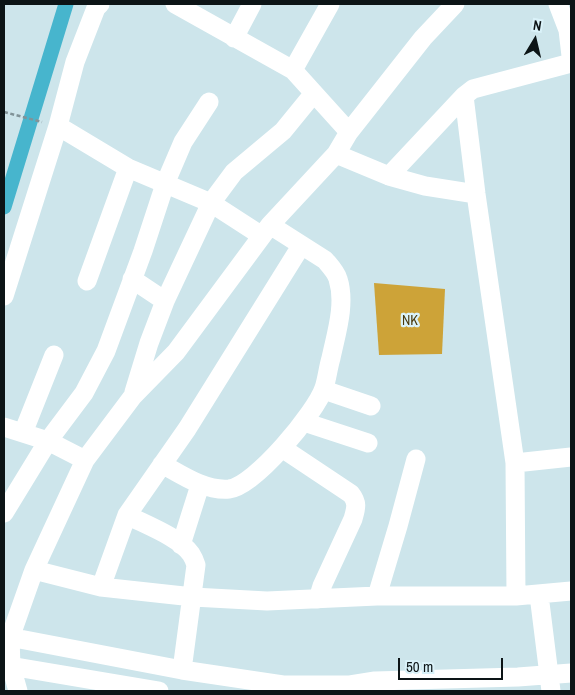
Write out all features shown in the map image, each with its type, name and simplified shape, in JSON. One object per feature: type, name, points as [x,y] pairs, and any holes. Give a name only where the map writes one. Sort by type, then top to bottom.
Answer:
[{"type":"street","points":[[4,296],[53,125],[75,62],[96,8],[100,4]]},
{"type":"street","points":[[175,4],[293,70],[349,132]]},
{"type":"street","points":[[234,38],[252,4]]},
{"type":"street","points":[[293,70],[330,4]]},
{"type":"street","points":[[8,691],[6,671],[7,637],[34,570],[84,460],[133,396],[176,352],[266,230],[336,154],[349,132],[423,38],[455,4]]},
{"type":"street","points":[[558,4],[570,28],[571,56]]},
{"type":"street","points":[[390,176],[464,96],[474,89],[494,82],[571,63]]},
{"type":"street","points":[[133,396],[149,343],[165,301],[211,203],[234,172],[282,130],[314,93]]},
{"type":"street","points":[[464,96],[476,194],[515,463],[516,596]]},
{"type":"street","points":[[4,513],[48,441],[84,393],[106,351],[143,251],[165,184],[183,142],[209,102]]},
{"type":"street","points":[[53,125],[128,168],[211,203],[301,246],[325,260],[332,267],[338,278],[340,314],[324,390],[304,422],[282,448],[256,474],[238,487],[228,489],[200,485],[162,464]]},
{"type":"street","points":[[336,154],[390,176],[425,186],[476,194]]},
{"type":"street","points":[[87,281],[128,168]]},
{"type":"street","points":[[100,587],[127,515],[187,428],[301,246]]},
{"type":"street","points":[[132,279],[165,301]]},
{"type":"street","points":[[23,433],[54,355]]},
{"type":"street","points":[[324,390],[371,406]]},
{"type":"street","points":[[304,422],[368,443]]},
{"type":"street","points":[[4,427],[48,441],[84,460]]},
{"type":"street","points":[[282,448],[351,494],[356,500],[353,519],[322,586],[318,599]]},
{"type":"street","points":[[515,463],[571,458]]},
{"type":"street","points":[[377,596],[416,459]]},
{"type":"street","points":[[181,545],[200,485]]},
{"type":"street","points":[[127,515],[167,535],[181,545],[191,554],[196,565],[182,670]]},
{"type":"street","points":[[34,570],[100,587],[193,597],[267,601],[377,596],[516,596],[571,591]]},
{"type":"street","points":[[539,595],[550,683]]},
{"type":"street","points":[[7,637],[262,686],[285,688],[350,685],[376,681],[550,683],[571,673]]},
{"type":"street","points":[[6,671],[18,691]]},
{"type":"street","points":[[6,671],[48,671],[159,691]]},
{"type":"path","points":[[4,112],[53,125]]},
{"type":"green space","name":"NK","points":[[374,283],[445,289],[442,354],[379,355]]},
{"type":"waterway","points":[[4,207],[66,4]]}]
